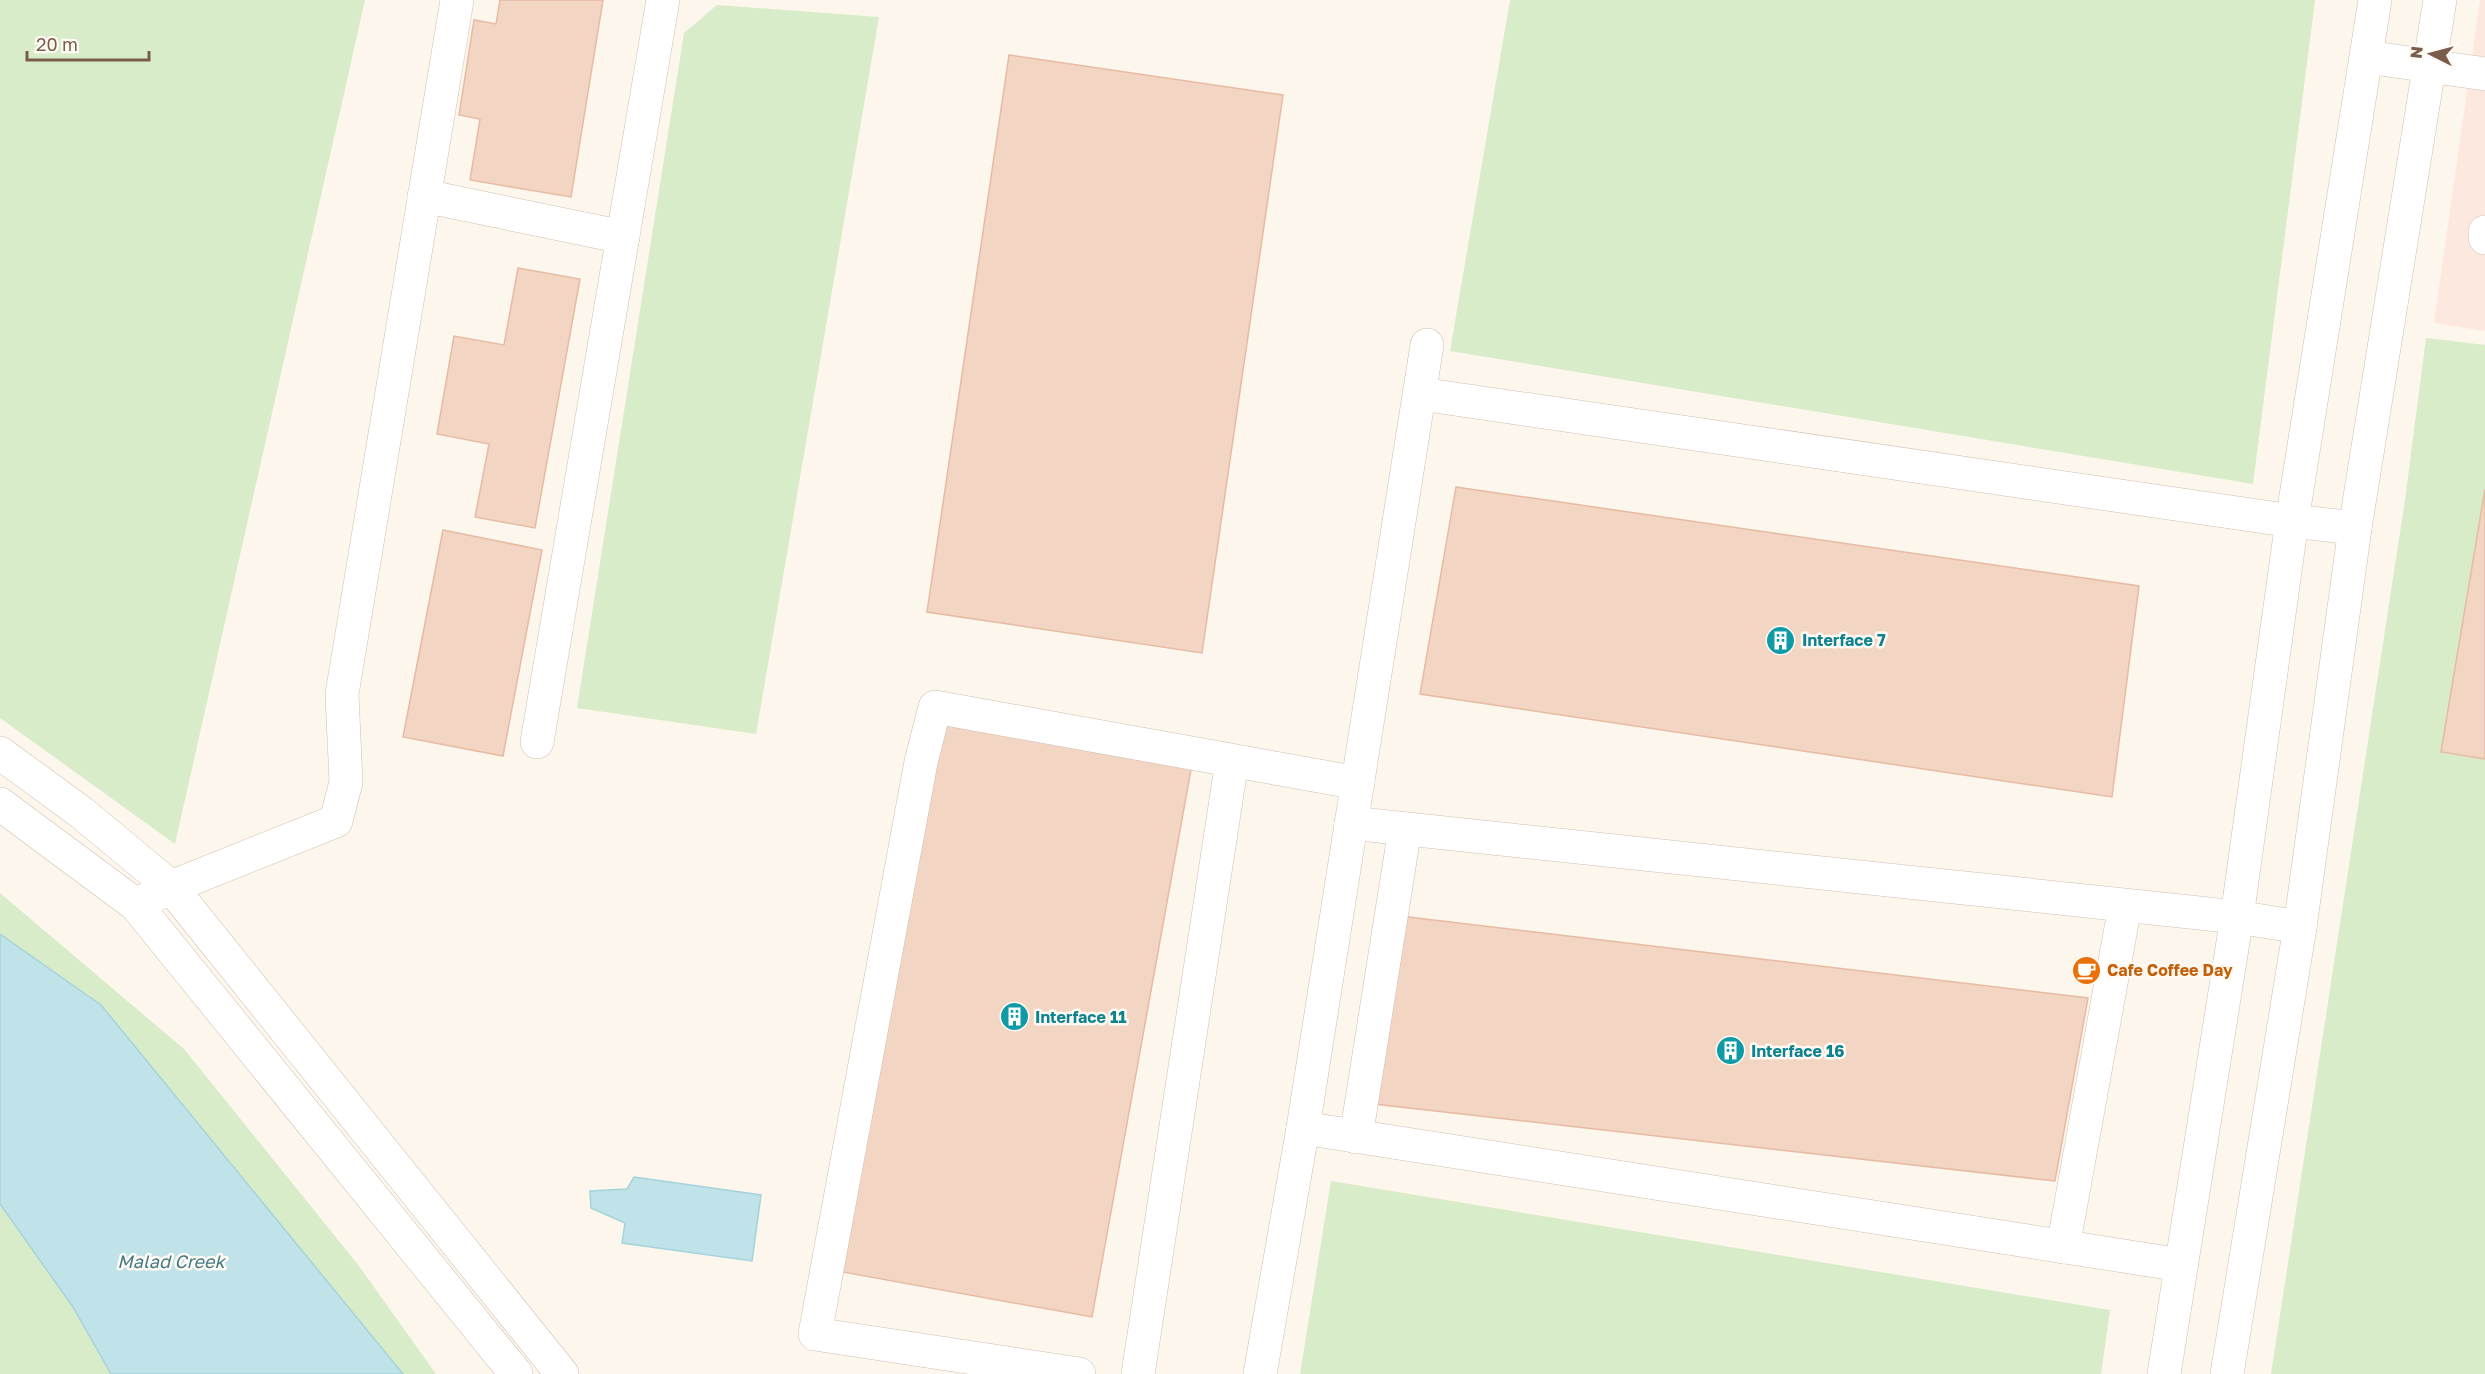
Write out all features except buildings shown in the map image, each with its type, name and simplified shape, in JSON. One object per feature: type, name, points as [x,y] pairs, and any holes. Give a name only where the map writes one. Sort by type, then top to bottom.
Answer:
[{"type":"street","points":[[136,905],[171,887],[336,821],[346,782],[342,694],[457,0]]},
{"type":"street","points":[[537,742],[663,0]]},
{"type":"street","points":[[2164,1374],[2237,917],[2292,521],[2375,0]]},
{"type":"street","points":[[2228,1374],[2300,927],[2355,528],[2440,0]]},
{"type":"street","points":[[2367,57],[2485,74]]},
{"type":"street","points":[[424,196],[623,237]]},
{"type":"street","points":[[2485,232],[2485,238]]},
{"type":"street","points":[[1260,1374],[1303,1128],[1427,345]]},
{"type":"street","points":[[1421,394],[2292,521],[2355,528]]},
{"type":"street","points":[[1079,1374],[815,1334],[921,762],[935,707],[1358,783]]},
{"type":"street","points":[[0,753],[82,813],[171,887],[562,1374]]},
{"type":"street","points":[[1138,1374],[1232,761]]},
{"type":"street","points":[[0,804],[136,905],[516,1374]]},
{"type":"street","points":[[1351,823],[2237,917],[2300,927]]},
{"type":"street","points":[[1356,1137],[1405,829]]},
{"type":"street","points":[[2063,1247],[2125,906]]},
{"type":"street","points":[[1303,1128],[2181,1265]]},
{"type":"shaded area","points":[[2480,0],[2485,0],[2485,331],[2434,323]]},
{"type":"green space","points":[[0,0],[365,0],[175,844],[0,718]]},
{"type":"green space","points":[[1510,0],[2315,0],[2253,484],[1450,351]]},
{"type":"green space","points":[[717,5],[879,17],[756,734],[577,708],[684,33]]},
{"type":"green space","points":[[2426,338],[2485,345],[2485,1374],[2271,1374],[2405,500]]},
{"type":"green space","points":[[0,893],[184,1049],[359,1266],[436,1374],[403,1374],[101,1005],[0,934]]},
{"type":"green space","points":[[1331,1181],[2110,1310],[2101,1374],[1300,1374]]},
{"type":"green space","points":[[0,1204],[73,1307],[111,1374],[0,1374]]},
{"type":"water","name":"Malad Creek","points":[[0,934],[101,1005],[403,1374],[111,1374],[73,1307],[0,1204]]},
{"type":"water","points":[[634,1177],[761,1195],[752,1261],[622,1243],[625,1223],[591,1208],[590,1191],[627,1189]]},
{"type":"place","name":"Interface 7","points":[[1781,640]]},
{"type":"place","name":"Cafe Coffee Day","points":[[2086,970]]},
{"type":"place","name":"Interface 11","points":[[1014,1017]]},
{"type":"place","name":"Interface 16","points":[[1730,1051]]}]
